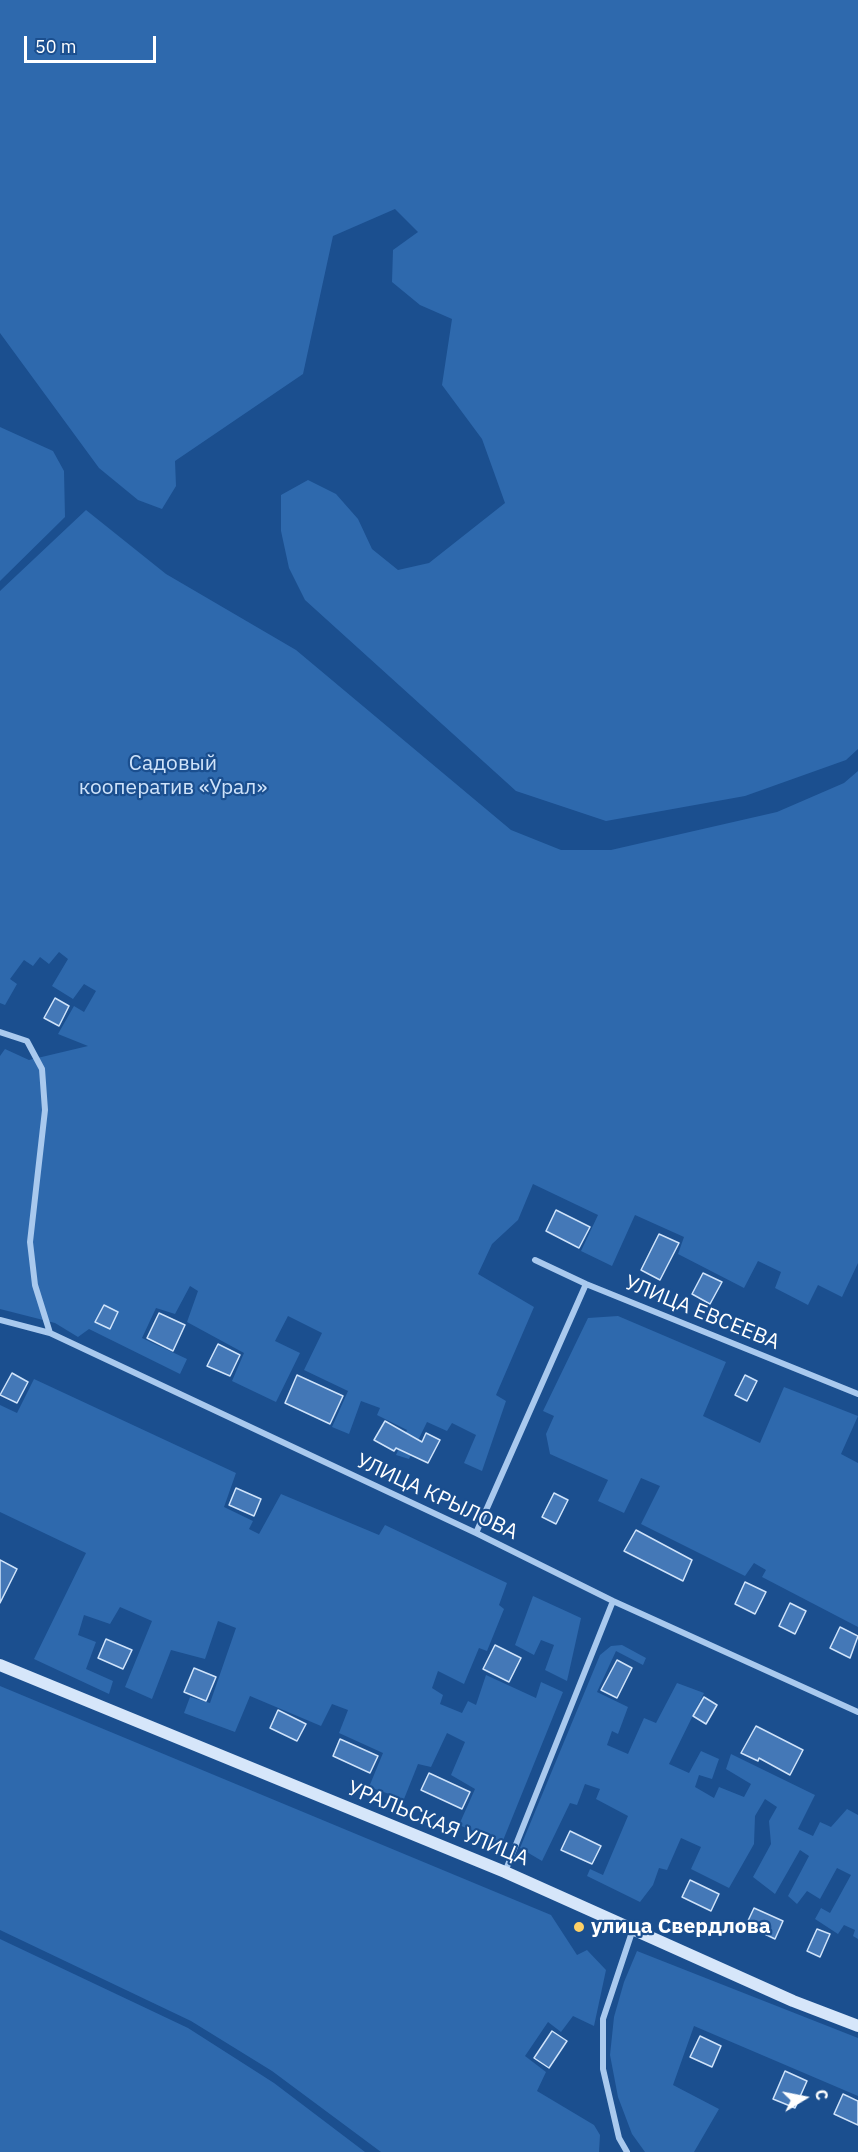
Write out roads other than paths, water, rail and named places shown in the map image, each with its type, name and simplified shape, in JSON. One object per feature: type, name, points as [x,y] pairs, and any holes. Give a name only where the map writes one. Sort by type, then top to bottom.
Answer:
[{"type":"main road","name":"УРАЛЬСКАЯ УЛИЦА","points":[[0,1665],[505,1872],[793,2001],[858,2026]]},
{"type":"street","points":[[0,1032],[27,1041],[42,1069],[45,1110],[30,1242],[35,1285],[50,1333]]},
{"type":"street","name":"УЛИЦА ЕВСЕЕВА","points":[[535,1260],[586,1284],[858,1394]]},
{"type":"street","points":[[476,1533],[586,1284]]},
{"type":"street","name":"УЛИЦА КРЫЛОВА","points":[[0,1320],[50,1333],[476,1533],[613,1601],[858,1712]]},
{"type":"street","points":[[505,1872],[613,1601]]},
{"type":"street","points":[[627,2152],[619,2138],[603,2069],[603,2019],[633,1929]]},
{"type":"place","name":"улица Свердлова","points":[[579,1927]]},
{"type":"park label","name":"Садовый кооператив «Урал»","points":[[173,776]]}]
